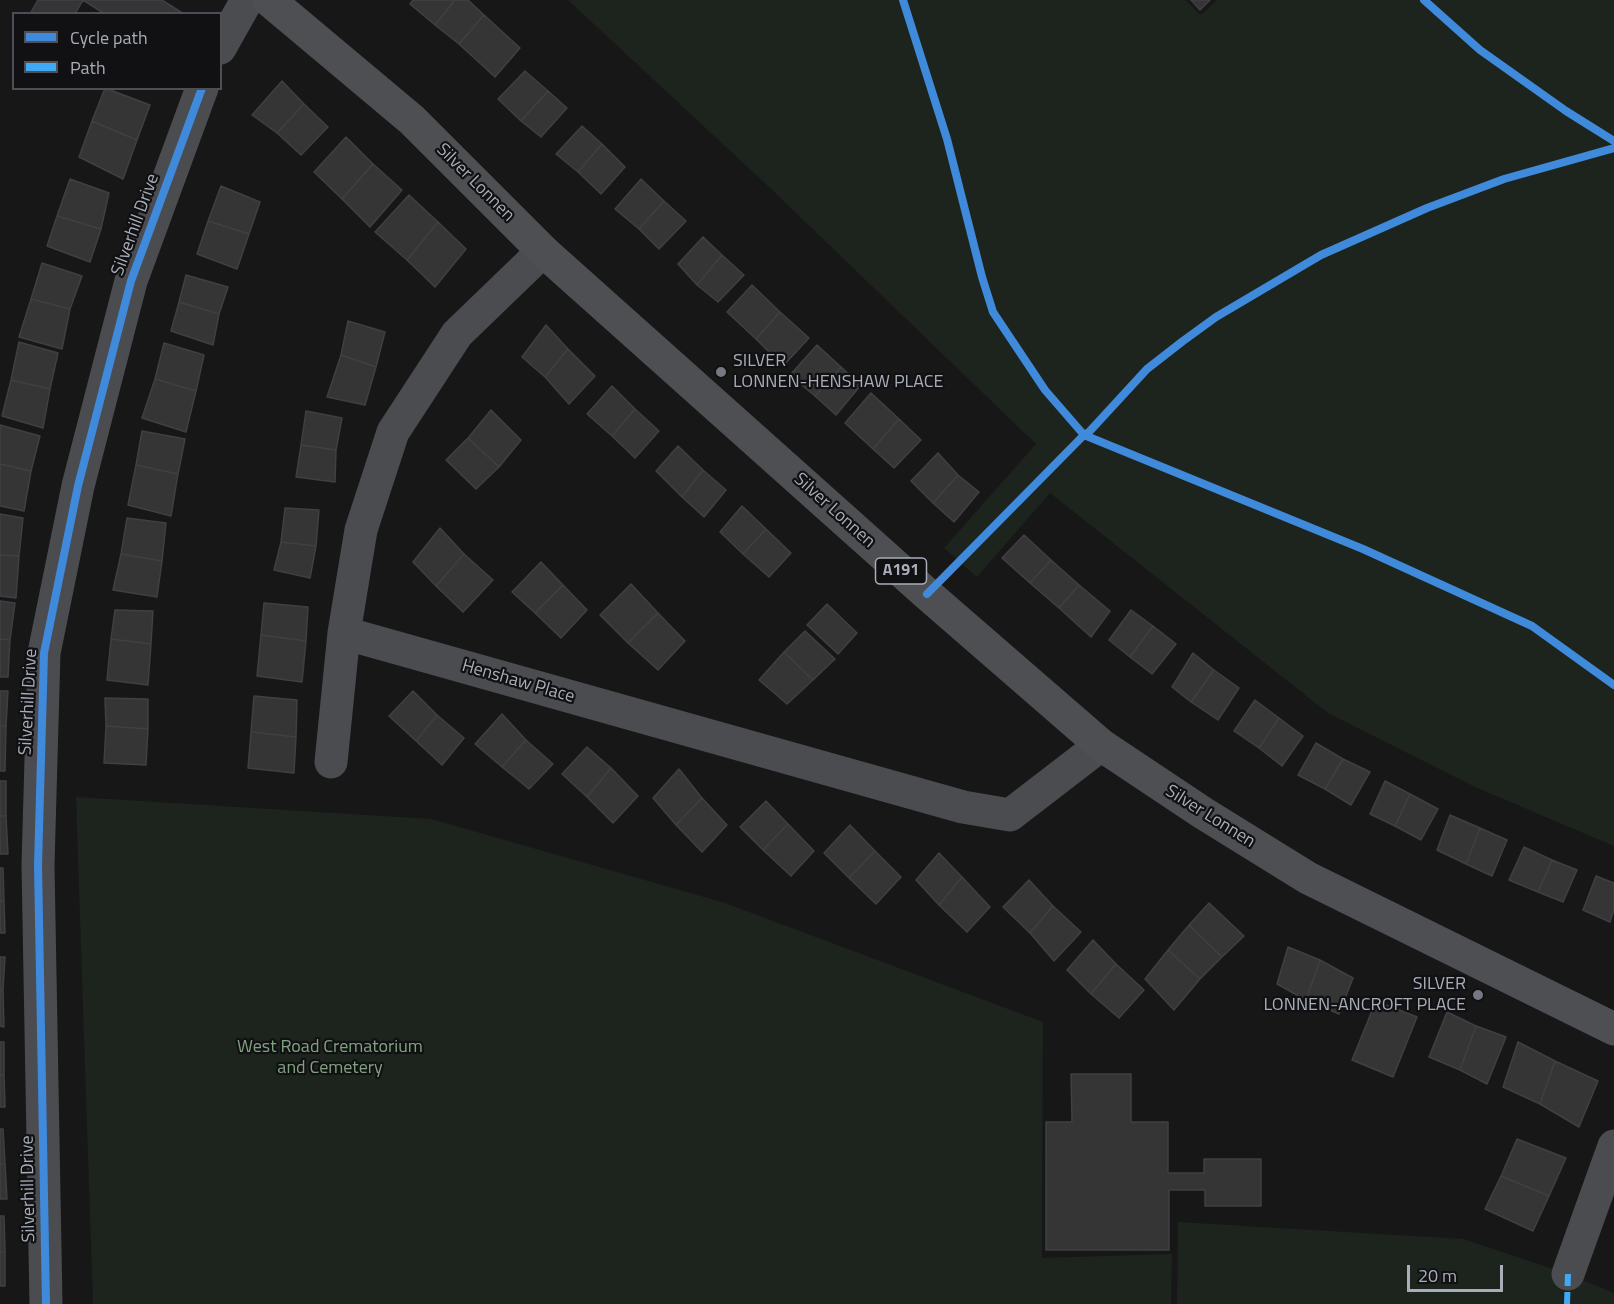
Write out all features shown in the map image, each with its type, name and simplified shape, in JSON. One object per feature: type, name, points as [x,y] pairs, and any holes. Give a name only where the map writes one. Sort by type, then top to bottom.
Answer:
[{"type":"main road","name":"Silver Lonnen","points":[[269,0],[412,120],[543,251],[1101,746],[1308,878],[1614,1029]]},
{"type":"street","points":[[222,44],[247,0]]},
{"type":"street","name":"Silverhill Drive","points":[[46,1304],[38,865],[44,652],[78,486],[131,281],[201,90]]},
{"type":"street","points":[[331,762],[344,633],[361,530],[393,432],[457,334],[543,251]]},
{"type":"street","name":"Henshaw Place","points":[[344,633],[963,807],[1010,814],[1101,746]]},
{"type":"street","points":[[1568,1274],[1614,1146]]},
{"type":"green space","points":[[568,0],[1185,0],[1201,15],[1217,0],[1614,0],[1614,846],[1475,787],[1328,713],[1050,493],[977,577],[944,548],[1036,444],[768,186]]},
{"type":"green space","name":"West Road Crematorium and Cemetery","points":[[76,797],[431,819],[725,903],[1043,1022],[1042,1258],[1172,1254],[1171,1304],[93,1304]]},
{"type":"green space","points":[[1178,1222],[1463,1239],[1568,1274],[1614,1293],[1614,1304],[1177,1304]]},
{"type":"building","points":[[38,0],[83,0],[76,12],[31,12]]},
{"type":"building","points":[[83,0],[162,0],[181,12],[102,12]]},
{"type":"building","points":[[413,0],[455,0],[435,25],[410,4]]},
{"type":"building","points":[[455,0],[468,0],[484,15],[459,44],[435,25]]},
{"type":"building","points":[[1191,0],[1210,0],[1200,10]]},
{"type":"building","points":[[484,15],[520,48],[495,77],[459,44]]},
{"type":"building","points":[[525,71],[548,91],[521,121],[498,99]]},
{"type":"building","points":[[282,81],[304,104],[277,133],[252,115]]},
{"type":"building","points":[[104,90],[110,90],[150,105],[137,140],[92,121]]},
{"type":"building","points":[[548,91],[567,108],[541,137],[521,121]]},
{"type":"building","points":[[304,104],[328,127],[301,155],[277,133]]},
{"type":"building","points":[[92,121],[137,140],[123,179],[79,157]]},
{"type":"building","points":[[582,126],[602,144],[578,172],[556,154]]},
{"type":"building","points":[[346,137],[373,164],[342,199],[314,172]]},
{"type":"building","points":[[602,144],[625,167],[601,194],[578,172]]},
{"type":"building","points":[[373,164],[402,190],[370,227],[342,199]]},
{"type":"building","points":[[70,179],[109,193],[101,229],[57,216]]},
{"type":"building","points":[[641,179],[664,201],[639,229],[615,209]]},
{"type":"building","points":[[221,186],[260,202],[249,234],[208,221]]},
{"type":"building","points":[[409,195],[438,222],[407,260],[375,232]]},
{"type":"building","points":[[664,201],[686,221],[659,249],[639,229]]},
{"type":"building","points":[[57,216],[101,229],[90,262],[47,246]]},
{"type":"building","points":[[208,221],[249,234],[237,269],[197,254]]},
{"type":"building","points":[[438,222],[466,249],[435,287],[407,260]]},
{"type":"building","points":[[703,237],[722,255],[697,285],[678,264]]},
{"type":"building","points":[[722,255],[744,275],[718,302],[697,285]]},
{"type":"building","points":[[42,263],[82,276],[70,309],[31,299]]},
{"type":"building","points":[[186,275],[228,287],[219,314],[179,302]]},
{"type":"building","points":[[752,285],[780,312],[756,339],[727,312]]},
{"type":"building","points":[[31,299],[70,309],[62,349],[19,337]]},
{"type":"building","points":[[179,302],[219,314],[213,345],[171,331]]},
{"type":"building","points":[[780,312],[809,338],[783,366],[756,339]]},
{"type":"building","points":[[348,321],[385,332],[376,367],[341,355]]},
{"type":"building","points":[[546,325],[568,349],[545,377],[522,357]]},
{"type":"building","points":[[19,342],[58,353],[50,389],[11,380]]},
{"type":"building","points":[[164,343],[204,355],[196,391],[155,379]]},
{"type":"building","points":[[817,345],[841,367],[815,396],[790,375]]},
{"type":"building","points":[[568,349],[595,376],[569,404],[545,377]]},
{"type":"building","points":[[341,355],[376,367],[365,405],[327,397]]},
{"type":"building","points":[[841,367],[861,385],[836,415],[815,396]]},
{"type":"building","points":[[155,379],[196,391],[186,432],[142,418]]},
{"type":"building","points":[[11,380],[50,389],[43,428],[2,416]]},
{"type":"building","points":[[612,386],[635,409],[612,436],[587,414]]},
{"type":"building","points":[[871,393],[899,419],[873,449],[845,423]]},
{"type":"building","points":[[635,409],[659,431],[635,458],[612,436]]},
{"type":"building","points":[[491,410],[521,440],[499,467],[468,438]]},
{"type":"building","points":[[306,411],[342,418],[336,450],[301,445]]},
{"type":"building","points":[[899,419],[921,440],[894,468],[873,449]]},
{"type":"building","points":[[0,425],[40,436],[31,471],[0,464]]},
{"type":"building","points":[[142,431],[185,439],[178,474],[136,465]]},
{"type":"building","points":[[468,438],[499,467],[476,489],[446,460]]},
{"type":"building","points":[[301,445],[336,450],[335,482],[296,477]]},
{"type":"building","points":[[678,446],[703,470],[682,497],[656,471]]},
{"type":"building","points":[[938,453],[958,475],[933,503],[911,481]]},
{"type":"building","points":[[0,464],[31,471],[24,511],[0,506]]},
{"type":"building","points":[[136,465],[178,474],[171,516],[128,505]]},
{"type":"building","points":[[703,470],[726,490],[704,517],[682,497]]},
{"type":"building","points":[[958,475],[979,492],[954,522],[933,503]]},
{"type":"building","points":[[742,506],[766,529],[743,554],[720,532]]},
{"type":"building","points":[[285,508],[319,510],[316,546],[281,542]]},
{"type":"building","points":[[0,514],[23,518],[19,556],[0,555]]},
{"type":"building","points":[[127,518],[166,523],[162,561],[121,554]]},
{"type":"building","points":[[440,528],[464,554],[436,586],[413,562]]},
{"type":"building","points":[[766,529],[791,553],[769,577],[743,554]]},
{"type":"building","points":[[1024,535],[1051,560],[1030,583],[1002,558]]},
{"type":"building","points":[[281,542],[316,546],[310,578],[274,570]]},
{"type":"building","points":[[121,554],[162,561],[157,597],[113,590]]},
{"type":"building","points":[[464,554],[493,580],[463,612],[436,586]]},
{"type":"building","points":[[0,555],[19,556],[16,598],[0,596]]},
{"type":"building","points":[[1051,560],[1079,585],[1059,608],[1030,583]]},
{"type":"building","points":[[541,562],[563,585],[535,613],[512,592]]},
{"type":"building","points":[[631,584],[658,613],[628,643],[600,615]]},
{"type":"building","points":[[563,585],[587,610],[561,638],[535,613]]},
{"type":"building","points":[[1079,585],[1110,611],[1091,637],[1059,608]]},
{"type":"building","points":[[0,601],[15,603],[10,640],[0,639]]},
{"type":"building","points":[[264,603],[308,607],[306,641],[261,635]]},
{"type":"building","points":[[827,604],[857,633],[838,654],[807,625]]},
{"type":"building","points":[[115,610],[153,611],[151,644],[111,639]]},
{"type":"building","points":[[1131,610],[1153,626],[1130,657],[1109,640]]},
{"type":"building","points":[[658,613],[685,641],[658,670],[628,643]]},
{"type":"building","points":[[1153,626],[1176,644],[1152,674],[1130,657]]},
{"type":"building","points":[[805,631],[835,659],[813,680],[784,652]]},
{"type":"building","points":[[261,635],[306,641],[302,682],[257,676]]},
{"type":"building","points":[[0,639],[10,640],[8,677],[0,677]]},
{"type":"building","points":[[111,639],[151,644],[148,685],[107,680]]},
{"type":"building","points":[[784,652],[813,680],[787,704],[759,680]]},
{"type":"building","points":[[1193,653],[1214,670],[1191,702],[1172,687]]},
{"type":"building","points":[[1214,670],[1239,688],[1218,720],[1191,702]]},
{"type":"building","points":[[0,691],[8,691],[6,726],[0,726]]},
{"type":"building","points":[[413,691],[437,715],[416,741],[389,716]]},
{"type":"building","points":[[254,696],[297,700],[296,737],[251,732]]},
{"type":"building","points":[[105,698],[148,699],[148,729],[106,726]]},
{"type":"building","points":[[1255,700],[1279,718],[1259,748],[1234,731]]},
{"type":"building","points":[[502,714],[526,740],[502,767],[475,744]]},
{"type":"building","points":[[437,715],[464,738],[442,765],[416,741]]},
{"type":"building","points":[[1279,718],[1303,736],[1282,766],[1259,748]]},
{"type":"building","points":[[0,726],[6,726],[5,771],[0,771]]},
{"type":"building","points":[[106,726],[148,729],[146,765],[104,763]]},
{"type":"building","points":[[251,732],[296,737],[294,773],[248,768]]},
{"type":"building","points":[[526,740],[553,764],[529,789],[502,767]]},
{"type":"building","points":[[1316,743],[1343,759],[1325,789],[1298,775]]},
{"type":"building","points":[[587,747],[611,768],[587,797],[562,774]]},
{"type":"building","points":[[1343,759],[1370,772],[1351,805],[1325,789]]},
{"type":"building","points":[[611,768],[638,796],[613,823],[587,797]]},
{"type":"building","points":[[679,769],[702,798],[676,825],[653,798]]},
{"type":"building","points":[[0,781],[6,781],[6,816],[0,816]]},
{"type":"building","points":[[1385,781],[1410,794],[1395,826],[1370,814]]},
{"type":"building","points":[[1410,794],[1438,809],[1421,840],[1395,826]]},
{"type":"building","points":[[702,798],[727,825],[702,852],[676,825]]},
{"type":"building","points":[[766,801],[788,824],[763,850],[740,827]]},
{"type":"building","points":[[1450,815],[1480,828],[1466,864],[1437,850]]},
{"type":"building","points":[[0,816],[6,816],[8,854],[0,854]]},
{"type":"building","points":[[788,824],[814,851],[791,876],[763,850]]},
{"type":"building","points":[[850,825],[875,851],[849,878],[824,853]]},
{"type":"building","points":[[1480,828],[1507,840],[1492,876],[1466,864]]},
{"type":"building","points":[[1524,847],[1552,860],[1538,892],[1509,880]]},
{"type":"building","points":[[875,851],[901,877],[876,904],[849,878]]},
{"type":"building","points":[[939,853],[962,877],[939,905],[916,880]]},
{"type":"building","points":[[1552,860],[1577,870],[1563,902],[1538,892]]},
{"type":"building","points":[[0,868],[3,868],[4,901],[0,901]]},
{"type":"building","points":[[1596,876],[1614,883],[1614,909],[1610,922],[1583,910]]},
{"type":"building","points":[[962,877],[990,907],[967,932],[939,905]]},
{"type":"building","points":[[1029,880],[1053,906],[1030,933],[1003,907]]},
{"type":"building","points":[[0,901],[4,901],[5,933],[0,933]]},
{"type":"building","points":[[1209,903],[1244,936],[1222,957],[1189,925]]},
{"type":"building","points":[[1053,906],[1081,932],[1054,961],[1030,933]]},
{"type":"building","points":[[1189,925],[1222,957],[1200,979],[1168,950]]},
{"type":"building","points":[[1093,940],[1116,964],[1091,994],[1067,970]]},
{"type":"building","points":[[1288,947],[1320,960],[1306,1000],[1277,984]]},
{"type":"building","points":[[1168,950],[1200,979],[1174,1010],[1145,979]]},
{"type":"building","points":[[0,957],[5,957],[3,990],[0,990]]},
{"type":"building","points":[[1320,960],[1353,978],[1339,1014],[1306,1000]]},
{"type":"building","points":[[1116,964],[1144,990],[1119,1018],[1091,994]]},
{"type":"building","points":[[0,990],[3,990],[4,1027],[0,1026]]},
{"type":"building","points":[[1376,1001],[1417,1017],[1393,1077],[1352,1060]]},
{"type":"building","points":[[1447,1012],[1476,1026],[1460,1070],[1429,1057]]},
{"type":"building","points":[[1476,1026],[1506,1037],[1487,1084],[1460,1070]]},
{"type":"building","points":[[0,1042],[4,1042],[4,1075],[0,1075]]},
{"type":"building","points":[[1518,1042],[1555,1061],[1540,1104],[1503,1087]]},
{"type":"building","points":[[1555,1061],[1598,1081],[1579,1127],[1540,1104]]},
{"type":"building","points":[[1071,1074],[1131,1074],[1131,1122],[1168,1122],[1168,1173],[1204,1173],[1204,1159],[1261,1159],[1261,1206],[1205,1206],[1205,1190],[1169,1190],[1169,1250],[1046,1250],[1046,1122],[1072,1122]]},
{"type":"building","points":[[0,1075],[4,1075],[5,1107],[0,1107]]},
{"type":"building","points":[[0,1129],[3,1129],[5,1164],[0,1164]]},
{"type":"building","points":[[1517,1139],[1566,1158],[1549,1196],[1501,1176]]},
{"type":"building","points":[[0,1164],[5,1164],[7,1199],[0,1199]]},
{"type":"building","points":[[1501,1176],[1549,1196],[1533,1231],[1485,1209]]},
{"type":"building","points":[[0,1216],[4,1216],[5,1252],[0,1252]]},
{"type":"building","points":[[0,1252],[5,1252],[5,1286],[0,1286]]},
{"type":"marked path","points":[[1567,1304],[1568,1274]]},
{"type":"cycle path","points":[[903,0],[947,139],[993,312],[1045,390],[1084,435],[1363,549],[1532,626],[1614,685]]},
{"type":"cycle path","points":[[1424,0],[1480,50],[1566,111],[1614,141]]},
{"type":"cycle path","points":[[46,1304],[38,865],[44,653],[78,486],[131,281],[201,90]]},
{"type":"cycle path","points":[[927,594],[1089,432],[1147,369],[1216,317],[1321,255],[1427,208],[1504,179],[1614,148]]},
{"type":"place","name":"SILVER LONNEN-HENSHAW PLACE","points":[[721,372]]},
{"type":"place","name":"SILVER LONNEN-ANCROFT PLACE","points":[[1478,995]]}]
